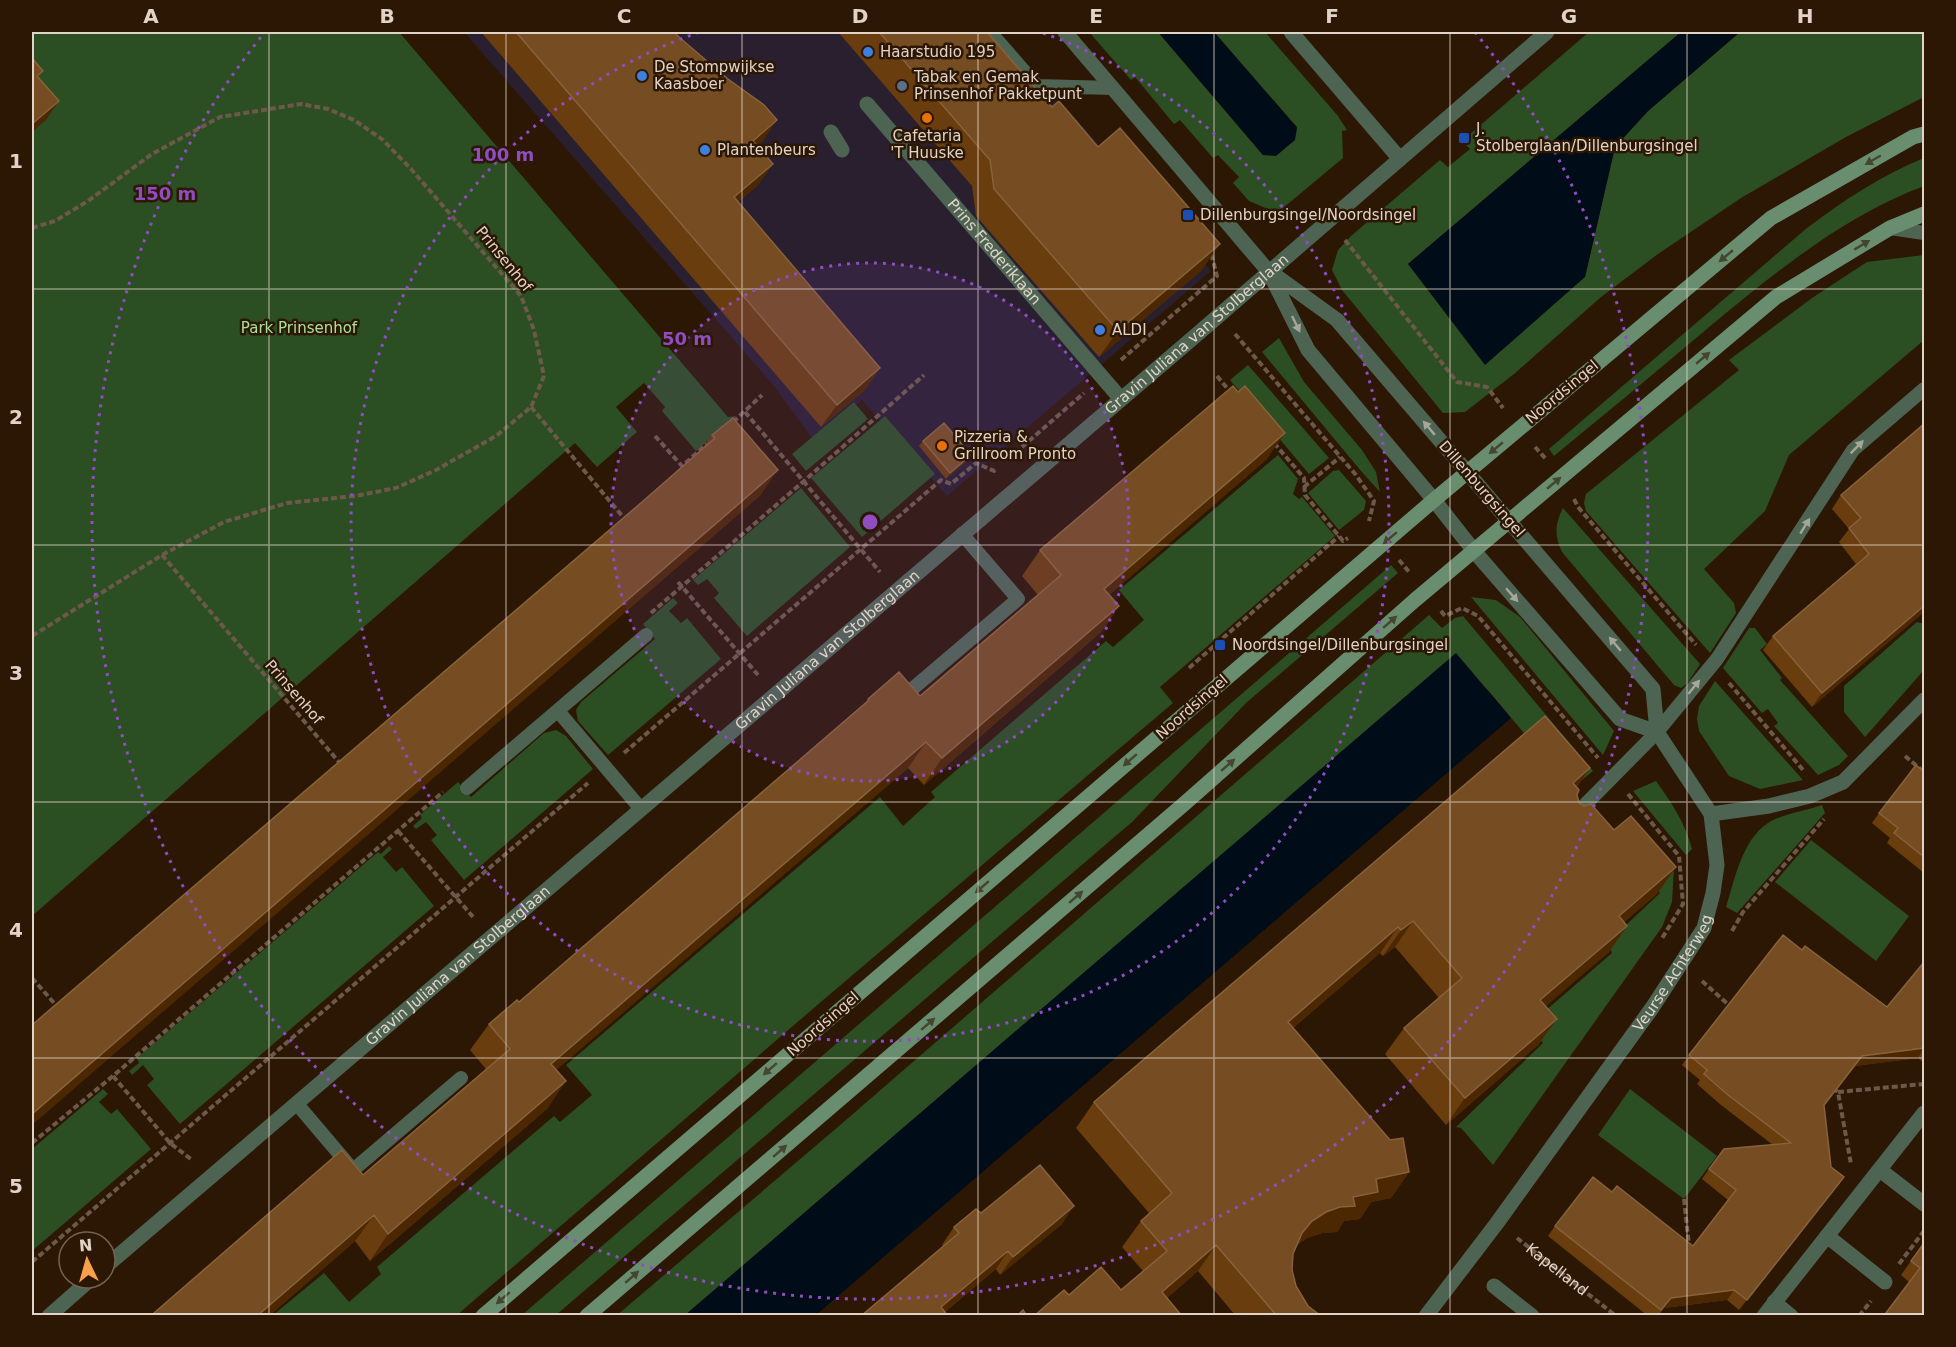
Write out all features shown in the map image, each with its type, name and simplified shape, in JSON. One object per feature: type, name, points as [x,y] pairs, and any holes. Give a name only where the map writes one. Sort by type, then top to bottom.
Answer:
[{"type":"main road","name":"Noordsingel","points":[[483,1316],[1384,542],[1771,218],[1913,137],[1924,134]]},
{"type":"main road","points":[[587,1316],[1175,811],[1425,591],[1776,297],[1890,228],[1924,214]]},
{"type":"street","name":"Dillenburgsingel","points":[[1065,32],[1269,272],[1308,350],[1474,550],[1620,719],[1657,732]]},
{"type":"street","points":[[1291,32],[1400,159]]},
{"type":"street","name":"Gravin Juliana van Stolberglaan","points":[[117,1257],[1218,316],[1400,159],[1538,34]]},
{"type":"street","name":"Prins Frederiklaan","points":[[867,104],[1121,399]]},
{"type":"street","points":[[831,132],[842,150]]},
{"type":"street","name":"Dillenburgsingel","points":[[1269,272],[1338,320],[1653,689],[1657,732],[1711,814]]},
{"type":"street","points":[[1711,814],[1769,806],[1810,796],[1843,782],[1923,705]]},
{"type":"street","name":"Veurse Achterweg","points":[[1426,1316],[1497,1223],[1652,1008],[1704,928],[1717,865],[1711,814]]},
{"type":"street","points":[[1764,1316],[1924,1113]]},
{"type":"street","points":[[1880,1170],[1924,1204]]},
{"type":"street","points":[[1827,1236],[1885,1282]]},
{"type":"street","points":[[1494,1286],[1532,1316]]},
{"type":"street","points":[[48,1316],[78,1290]]},
{"type":"street","points":[[1774,1302],[1791,1316]]},
{"type":"lane","points":[[990,32],[1037,86],[1113,88]]},
{"type":"lane","points":[[1890,228],[1924,233]]},
{"type":"lane","points":[[1567,823],[1657,732],[1713,664],[1853,450],[1924,389]]},
{"type":"lane","points":[[904,696],[1018,599],[962,534]]},
{"type":"lane","points":[[467,788],[646,634]]},
{"type":"lane","points":[[558,711],[641,809]]},
{"type":"lane","points":[[297,1104],[353,1170],[460,1078]]},
{"type":"path","name":"Prinsenhof","points":[[32,228],[55,220],[88,201],[152,154],[220,117],[301,104],[328,109],[354,120],[383,140],[425,184],[521,296],[534,330],[544,376],[531,407],[496,436],[436,470],[396,488],[356,496],[287,503],[224,522],[162,555],[32,636]]},
{"type":"path","points":[[1329,220],[1458,382],[1487,387],[1561,477],[1578,507],[1808,776],[1824,790]]},
{"type":"path","points":[[1018,451],[1217,276],[1209,248],[1231,226]]},
{"type":"path","points":[[1218,316],[1356,475],[1374,501],[1369,523],[1445,616],[1462,608],[1478,616],[1679,856],[1683,904],[1662,940]]},
{"type":"path","points":[[1217,376],[1239,402]]},
{"type":"path","points":[[727,427],[762,395]]},
{"type":"path","points":[[531,407],[623,517]]},
{"type":"path","points":[[745,412],[896,591]]},
{"type":"path","points":[[654,436],[682,466],[709,443]]},
{"type":"path","points":[[1267,436],[1304,478],[1305,495],[1343,541],[1352,535]]},
{"type":"path","points":[[1304,487],[1340,457]]},
{"type":"path","points":[[32,1262],[941,480],[951,484],[976,463],[994,471],[1000,466]]},
{"type":"path","points":[[1189,668],[1339,536]]},
{"type":"path","name":"Prinsenhof","points":[[162,555],[339,762]]},
{"type":"path","points":[[678,582],[774,694]]},
{"type":"path","points":[[1900,753],[1924,772]]},
{"type":"path","points":[[1729,936],[1743,912],[1827,816]]},
{"type":"path","points":[[398,831],[491,937]]},
{"type":"path","points":[[1706,973],[1701,982],[1733,1008]]},
{"type":"path","points":[[32,978],[54,1003]]},
{"type":"path","points":[[113,1076],[170,1143],[212,1176]]},
{"type":"path","points":[[1838,1092],[1924,1084]]},
{"type":"path","points":[[1829,1085],[1838,1092],[1857,1198]]},
{"type":"path","points":[[1684,1199],[1689,1245]]},
{"type":"path","name":"Kapelland","points":[[1497,1223],[1616,1316]]},
{"type":"shaded area","points":[[464,32],[999,32],[1211,271],[947,496],[862,400],[814,441],[774,386]]},
{"type":"shaded area","points":[[1158,32],[1214,32],[1297,128],[1295,140],[1276,156],[1263,155]]},
{"type":"shaded area","points":[[1681,32],[1740,32],[1648,111],[1615,147],[1585,277],[1485,365],[1408,264]]},
{"type":"shaded area","points":[[1456,653],[1511,718],[816,1315],[685,1315]]},
{"type":"green space","name":"Park Prinsenhof","points":[[32,32],[399,32],[728,417],[736,416],[696,451],[662,411],[665,407],[644,383],[616,407],[637,432],[597,467],[575,443],[32,916]]},
{"type":"green space","points":[[1089,32],[1158,32],[1263,155],[1297,127],[1214,32],[1265,32],[1338,116],[1347,130],[1342,131],[1343,158],[1277,213],[1249,201],[1233,183],[1239,177],[1218,155],[1213,158],[1180,120],[1174,124],[1135,77],[1131,80]]},
{"type":"green space","points":[[1589,32],[1681,32],[1408,264],[1585,277],[1615,147],[1648,111],[1740,32],[1924,32],[1924,97],[1846,137],[1741,198],[1658,254],[1601,297],[1514,374],[1465,412],[1443,413],[1342,290],[1332,270],[1338,250],[1351,236],[1440,160],[1448,167],[1470,149],[1462,141]]},
{"type":"green space","points":[[1924,158],[1924,186],[1865,213],[1811,248],[1733,307],[1554,456],[1549,449],[1807,228],[1864,189]]},
{"type":"green space","points":[[1924,255],[1924,340],[1789,455],[1765,511],[1704,569],[1734,603],[1736,613],[1710,653],[1586,511],[1584,503],[1586,494],[1739,370],[1729,360],[1812,298],[1867,262]]},
{"type":"green space","points":[[1279,338],[1304,382],[1362,450],[1376,472],[1380,492],[1262,352]]},
{"type":"green space","points":[[1248,365],[1329,458],[1309,474],[1230,380]]},
{"type":"green space","points":[[854,402],[868,419],[806,471],[792,454]]},
{"type":"green space","points":[[885,416],[935,474],[862,537],[811,478]]},
{"type":"green space","points":[[1278,455],[1298,479],[1293,494],[1299,499],[1302,497],[1335,536],[1160,687],[1173,703],[457,1315],[273,1315],[324,1273],[349,1302],[381,1274],[377,1267],[554,1116],[560,1122],[592,1095],[566,1065],[880,797],[903,826],[935,797],[931,792],[1106,641],[1113,647],[1144,620],[1119,590]]},
{"type":"green space","points":[[1339,470],[1366,501],[1364,510],[1339,530],[1308,493],[1333,471]]},
{"type":"green space","points":[[801,488],[850,547],[747,636],[714,598],[719,593],[707,579],[698,585],[693,580]]},
{"type":"green space","points":[[1563,508],[1700,664],[1687,684],[1681,688],[1674,685],[1562,552],[1556,530]]},
{"type":"green space","points":[[1391,565],[1398,573],[1246,703],[1132,822],[556,1315],[522,1315]]},
{"type":"green space","points":[[1471,597],[1496,600],[1520,617],[1614,731],[1603,755]]},
{"type":"green space","points":[[673,598],[678,603],[669,611],[681,623],[687,618],[721,659],[608,755],[578,721],[576,710],[581,702],[655,639],[643,624]]},
{"type":"green space","points":[[1429,615],[1442,628],[1455,618],[1463,616],[1593,771],[1571,789],[1487,689],[686,1315],[616,1316],[839,1126]]},
{"type":"green space","points":[[1917,622],[1924,624],[1924,670],[1865,737],[1844,712],[1844,686]]},
{"type":"green space","points":[[1749,628],[1755,628],[1767,644],[1760,650],[1782,678],[1780,680],[1848,756],[1839,765],[1818,775],[1774,726],[1778,723],[1768,709],[1762,713],[1723,668]]},
{"type":"green space","points":[[1715,681],[1803,780],[1760,789],[1729,776],[1699,731],[1697,719],[1699,706]]},
{"type":"green space","points":[[556,730],[566,736],[593,769],[464,880],[431,840],[437,835],[426,822],[416,829],[413,826],[422,818],[420,815],[458,782],[471,797],[544,733]]},
{"type":"green space","points":[[1656,781],[1673,805],[1686,830],[1692,849],[1686,855],[1633,791]]},
{"type":"green space","points":[[1822,805],[1825,813],[1737,913],[1726,907],[1741,861],[1759,830],[1779,818]]},
{"type":"green space","points":[[1632,825],[1648,834],[1674,867],[1672,902],[1662,927],[1493,1165],[1461,1128],[1456,1127],[1543,1043],[1529,1025],[1612,953],[1607,943],[1660,893],[1609,834]]},
{"type":"green space","points":[[1811,840],[1909,916],[1876,961],[1775,882]]},
{"type":"green space","points":[[389,846],[392,849],[383,857],[396,872],[402,867],[434,906],[180,1124],[147,1085],[154,1079],[143,1065],[132,1075],[129,1071],[139,1063],[137,1058],[378,852],[381,854]]},
{"type":"green space","points":[[103,1089],[108,1094],[99,1102],[111,1114],[117,1109],[151,1149],[32,1251],[32,1149]]},
{"type":"green space","points":[[1630,1089],[1717,1156],[1684,1199],[1598,1135]]},
{"type":"building","points":[[516,32],[674,32],[728,79],[764,105],[777,120],[753,141],[773,164],[734,197],[880,368],[837,405]]},
{"type":"building","points":[[879,32],[987,32],[1052,107],[1059,101],[1098,147],[1120,128],[1220,244],[1118,331],[994,189],[990,160]]},
{"type":"building","points":[[32,58],[43,71],[37,76],[59,101],[32,124]]},
{"type":"building","points":[[1233,386],[1238,392],[1245,386],[1285,433],[1104,589],[1119,606],[942,758],[926,742],[551,1064],[566,1081],[388,1234],[374,1215],[257,1316],[157,1316],[154,1313],[342,1150],[363,1175],[510,1049],[489,1024],[517,1000],[519,1002],[899,672],[920,696],[1061,575],[1040,550]]},
{"type":"building","points":[[733,418],[778,470],[32,1114],[32,1025],[642,502],[715,438],[712,435]]},
{"type":"building","points":[[944,423],[971,455],[950,473],[923,441]]},
{"type":"building","points":[[1924,424],[1924,606],[1822,693],[1773,636],[1869,554],[1849,528],[1861,518],[1841,495]]},
{"type":"building","points":[[1545,716],[1590,768],[1573,783],[1579,790],[1577,795],[1579,803],[1584,806],[1591,804],[1614,830],[1631,816],[1676,867],[1619,916],[1627,926],[1540,1000],[1557,1019],[1465,1098],[1404,1028],[1462,978],[1413,921],[1401,930],[1398,927],[1288,1022],[1390,1140],[1403,1138],[1409,1172],[1376,1179],[1378,1192],[1353,1197],[1355,1206],[1340,1207],[1326,1212],[1312,1221],[1302,1233],[1293,1254],[1292,1270],[1296,1286],[1308,1306],[1321,1316],[1277,1316],[1216,1245],[1162,1292],[1182,1316],[1034,1316],[1064,1290],[1069,1295],[1101,1267],[1121,1290],[1167,1251],[1141,1221],[1172,1193],[1094,1102]]},
{"type":"building","points":[[1916,765],[1924,772],[1924,857],[1894,833],[1898,828],[1879,813]]},
{"type":"building","points":[[1783,935],[1802,950],[1805,946],[1887,1007],[1924,962],[1924,1048],[1862,1056],[1824,1105],[1831,1167],[1844,1177],[1747,1300],[1734,1290],[1671,1298],[1661,1310],[1555,1226],[1593,1177],[1612,1192],[1617,1186],[1693,1246],[1736,1190],[1709,1169],[1724,1149],[1791,1143],[1728,1095],[1704,1074],[1707,1070],[1689,1055]]},
{"type":"building","points":[[1040,1165],[1074,1206],[1013,1257],[1008,1251],[941,1307],[948,1316],[861,1316],[959,1233],[954,1227],[976,1209],[981,1213]]},
{"type":"building","points":[[1924,1243],[1924,1316],[1889,1316],[1886,1313],[1920,1268],[1911,1261]]},
{"type":"building","points":[[1023,1310],[1027,1316],[1017,1316]]},
{"type":"place","name":"Haarstudio 195","points":[[868,52]]},
{"type":"place","name":"De Stompwijkse Kaasboer","points":[[642,76]]},
{"type":"place","name":"Tabak en Gemak Prinsenhof Pakketpunt","points":[[902,86]]},
{"type":"place","name":"Cafetaria 'T Huuske","points":[[927,118]]},
{"type":"place","name":"J. Stolberglaan/Dillenburgsingel","points":[[1464,138]]},
{"type":"place","name":"Plantenbeurs","points":[[705,150]]},
{"type":"place","name":"Dillenburgsingel/Noordsingel","points":[[1188,215]]},
{"type":"place","name":"ALDI","points":[[1100,330]]},
{"type":"place","name":"Pizzeria & Grillroom Pronto","points":[[942,446]]},
{"type":"place","name":"Noordsingel/Dillenburgsingel","points":[[1220,645]]}]
